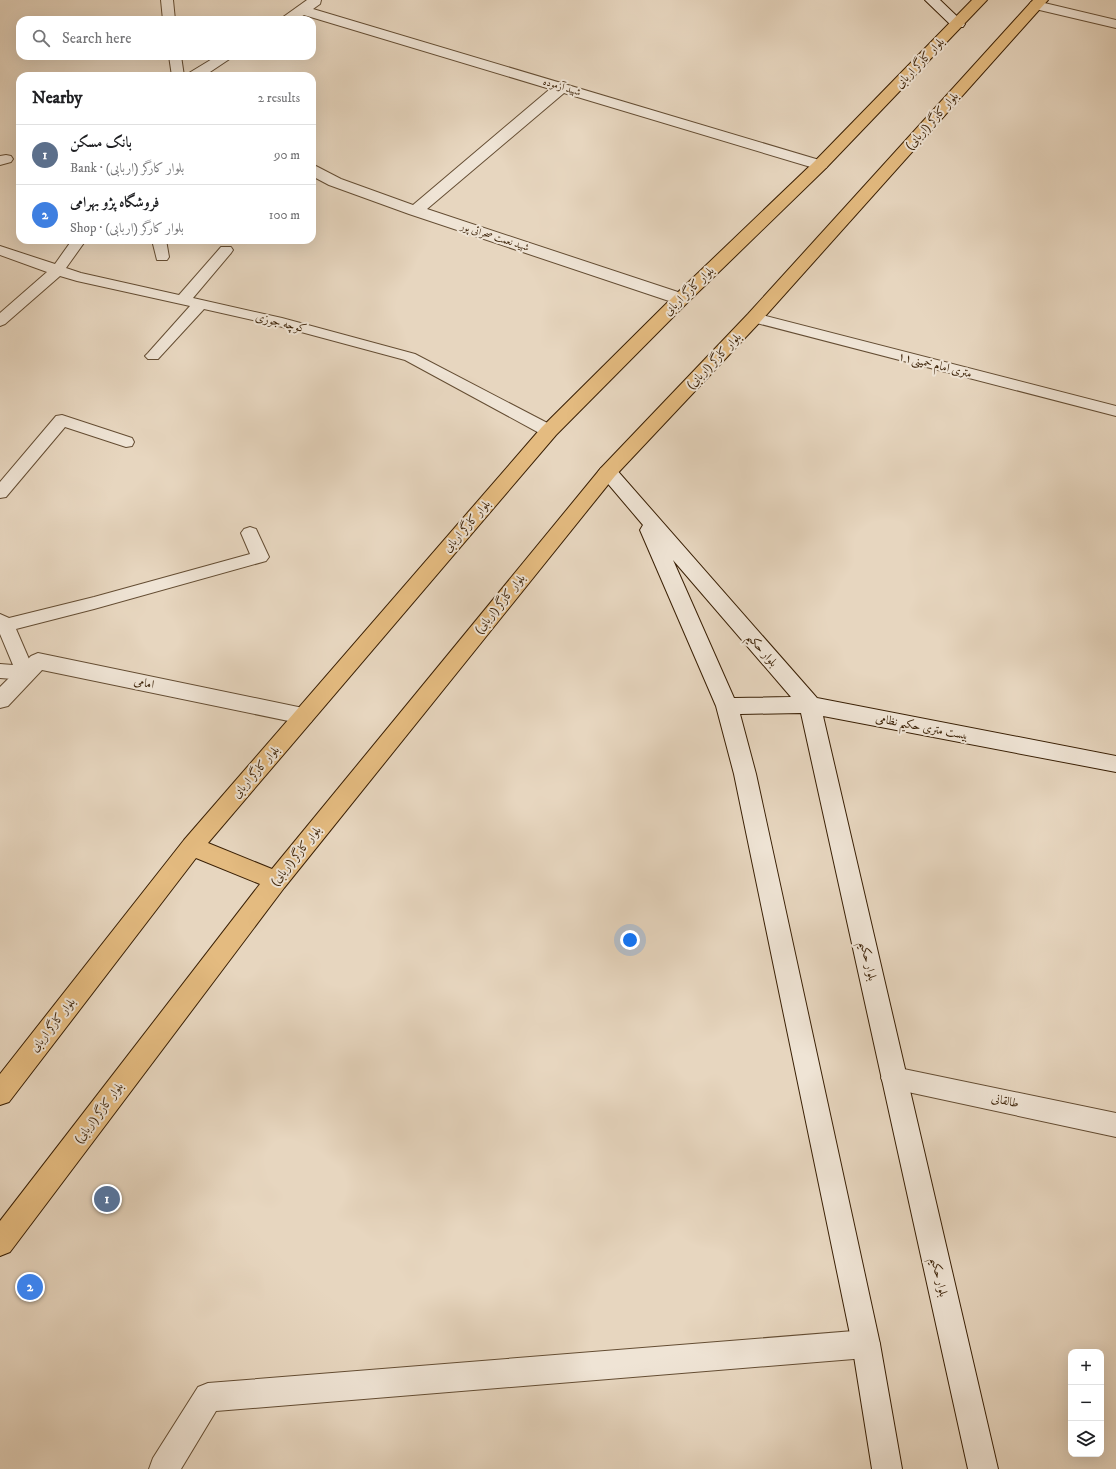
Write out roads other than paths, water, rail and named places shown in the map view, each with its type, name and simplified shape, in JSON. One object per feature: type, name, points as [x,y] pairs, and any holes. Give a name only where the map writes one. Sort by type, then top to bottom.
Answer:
[{"type":"main road","name":"بلوار کارگر اربابی","points":[[0,1094],[192,846],[549,431],[680,299],[820,165],[980,0]]},
{"type":"main road","name":"بلوار کارگر (اربابی)","points":[[0,1243],[276,881],[608,472],[754,318],[1039,3]]},
{"type":"main road","points":[[192,846],[276,881]]},
{"type":"street","points":[[293,16],[317,0]]},
{"type":"street","points":[[932,0],[958,24]]},
{"type":"street","points":[[1039,3],[1116,24]]},
{"type":"street","name":"شهید آزموده","points":[[303,10],[820,165]]},
{"type":"street","points":[[201,72],[220,60]]},
{"type":"street","points":[[415,211],[562,87]]},
{"type":"street","name":"شهید نعمت صحرائی پور","points":[[316,171],[335,182],[415,211],[680,299]]},
{"type":"street","name":"بلوار حکیم","points":[[608,472],[810,705],[983,1469]]},
{"type":"street","name":"بلوار حکیم","points":[[641,510],[727,706],[745,774],[866,1344],[887,1469]]},
{"type":"street","name":"امامی","points":[[0,700],[38,661],[303,716]]},
{"type":"street","name":"بیست متری حکیم نظامی","points":[[727,706],[810,705],[1116,764]]},
{"type":"street","name":"طالقانی","points":[[894,1078],[1116,1125]]},
{"type":"street","points":[[164,1469],[208,1397],[866,1344]]},
{"type":"lane","points":[[167,0],[169,16]]},
{"type":"lane","points":[[176,60],[177,72]]},
{"type":"lane","points":[[0,321],[58,270],[76,244]]},
{"type":"lane","points":[[159,244],[162,257]]},
{"type":"lane","name":"کوچه جوزی","points":[[0,250],[77,277],[277,321],[410,357],[549,431]]},
{"type":"lane","points":[[183,300],[226,250]]},
{"type":"lane","points":[[153,356],[202,304]]},
{"type":"lane","name":"۱۱متری امام خمینی","points":[[754,318],[1116,411]]},
{"type":"lane","points":[[0,493],[62,420],[126,442]]},
{"type":"lane","points":[[0,671],[26,673],[2,622],[94,604],[260,557],[250,533]]},
{"type":"place","name":"بانک مسکن","points":[[107,1199]]},
{"type":"place","name":"فروشگاه پژو بهرامی","points":[[30,1287]]}]
